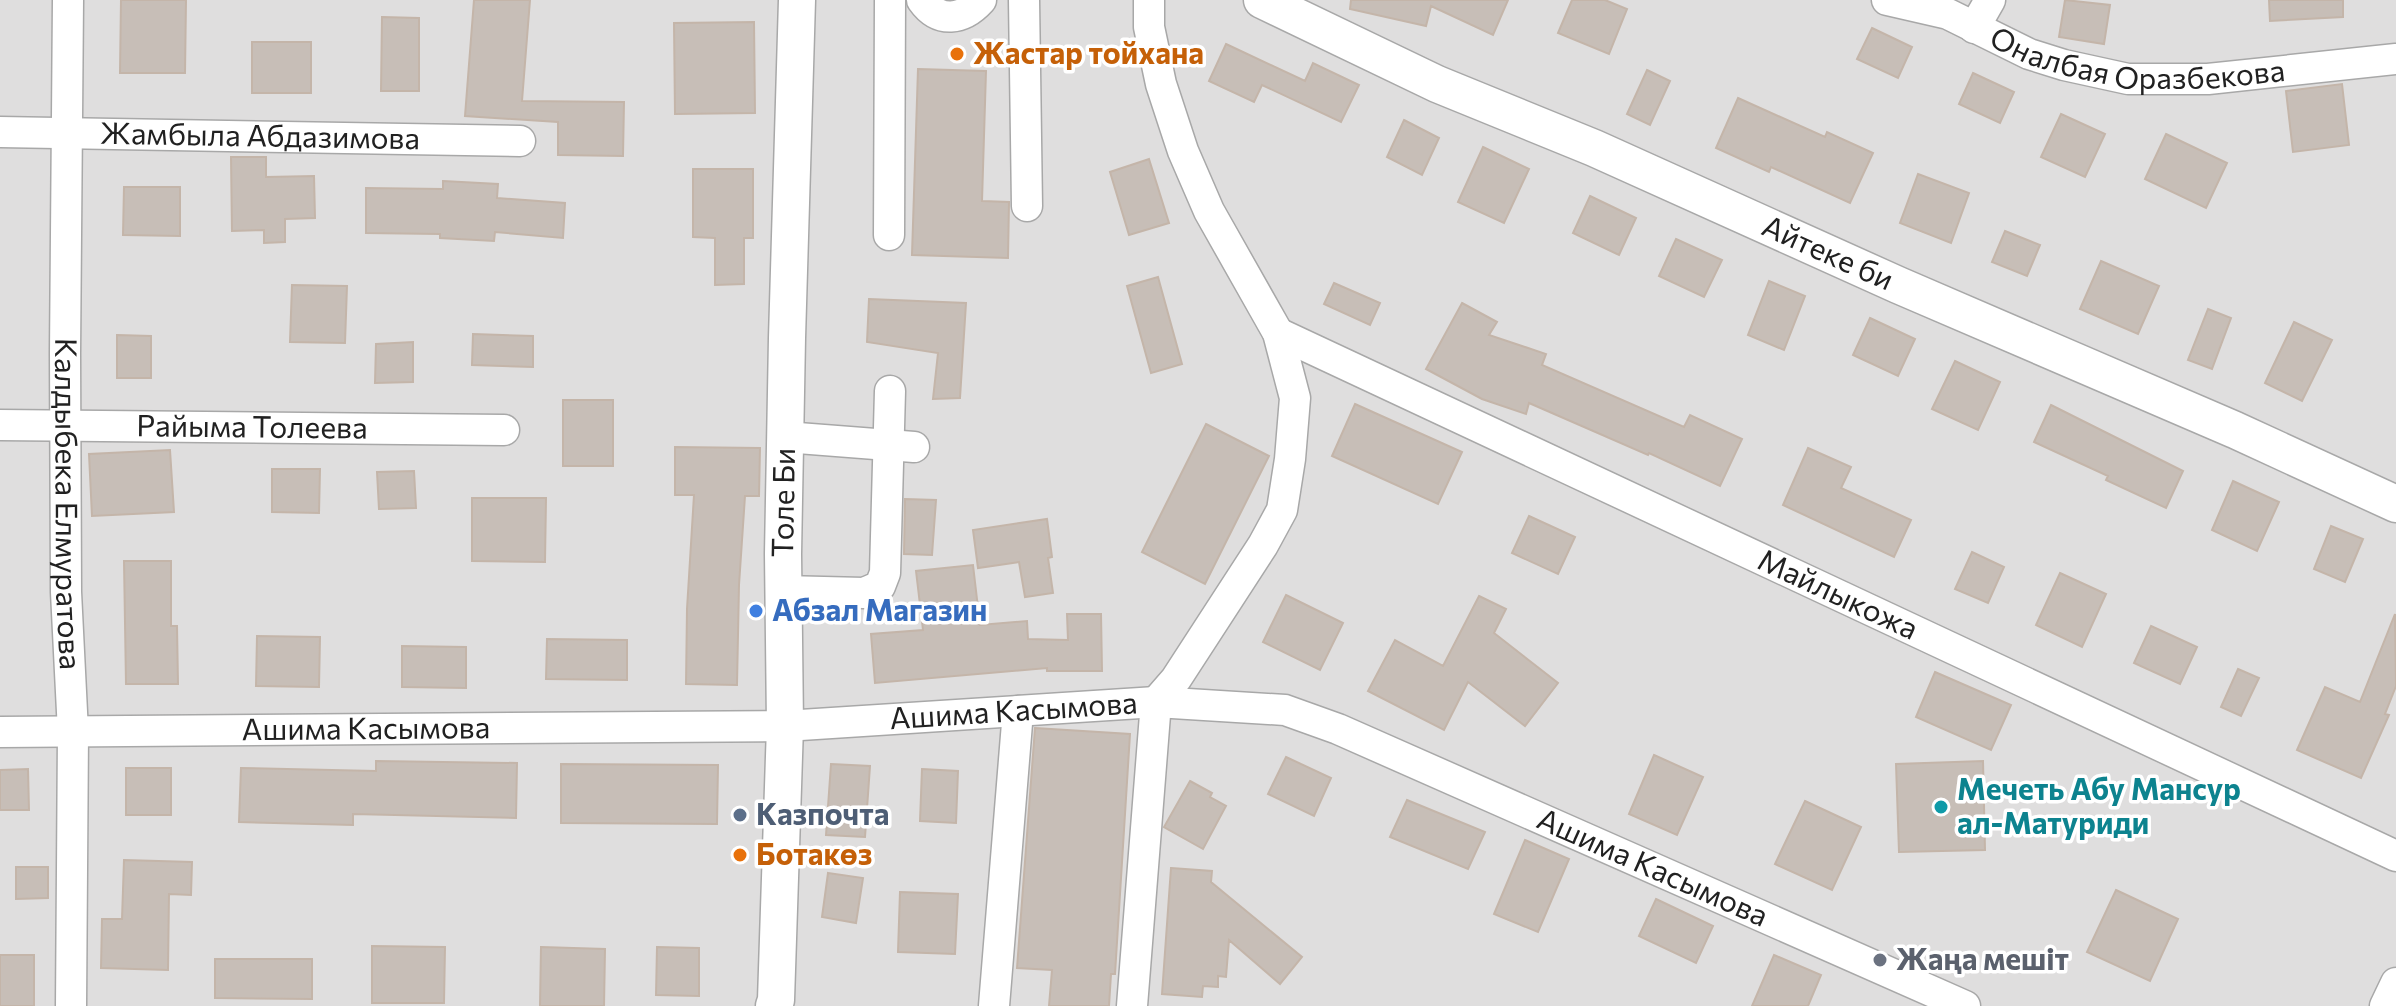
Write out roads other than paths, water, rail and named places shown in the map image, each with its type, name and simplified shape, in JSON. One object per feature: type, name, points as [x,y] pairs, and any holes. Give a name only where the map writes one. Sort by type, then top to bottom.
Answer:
[{"type":"street","name":"Калдыбека Елмуратова","points":[[68,0],[65,353],[66,592],[73,732],[71,1006]]},
{"type":"street","name":"Толе Би","points":[[774,1006],[785,726],[785,437],[797,0]]},
{"type":"street","points":[[889,235],[890,0]]},
{"type":"street","points":[[922,0],[942,17],[957,17],[972,10],[981,0]]},
{"type":"street","points":[[1024,0],[1027,206]]},
{"type":"street","points":[[1132,1006],[1156,702],[1176,679],[1263,545],[1282,510],[1295,398],[1278,333],[1209,211],[1183,151],[1161,84],[1149,27],[1149,0]]},
{"type":"street","name":"Айтеке би","points":[[1262,0],[1437,84],[1594,148],[2396,504]]},
{"type":"street","name":"Оналбая Оразбекова","points":[[1887,0],[1948,14],[2029,54],[2128,79],[2208,79],[2396,59]]},
{"type":"street","points":[[1974,28],[1990,0]]},
{"type":"street","name":"Жамбыла Абдазимова","points":[[0,132],[520,141]]},
{"type":"street","name":"Майлыкожа","points":[[1278,333],[2396,856]]},
{"type":"street","points":[[783,591],[864,593],[880,586],[885,573],[901,446],[890,391]]},
{"type":"street","name":"Райыма Толеева","points":[[0,425],[504,430]]},
{"type":"street","points":[[785,437],[901,446]]},
{"type":"street","name":"Ашима Касымова","points":[[0,732],[785,726],[1156,702],[1285,710],[1338,729],[1965,1006]]},
{"type":"street","points":[[994,1006],[1018,711]]},
{"type":"street","points":[[2385,1006],[2396,983]]},
{"type":"place","name":"Жастар тойхана","points":[[957,54]]},
{"type":"place","name":"Абзал Магазин","points":[[756,611]]},
{"type":"place","name":"Мечеть Абу Мансур ал-Матуриди","points":[[1941,807]]},
{"type":"place","name":"Казпочта","points":[[740,815]]},
{"type":"place","name":"Ботакөз","points":[[740,855]]},
{"type":"place","name":"Жаңа мешіт","points":[[1880,960]]}]
